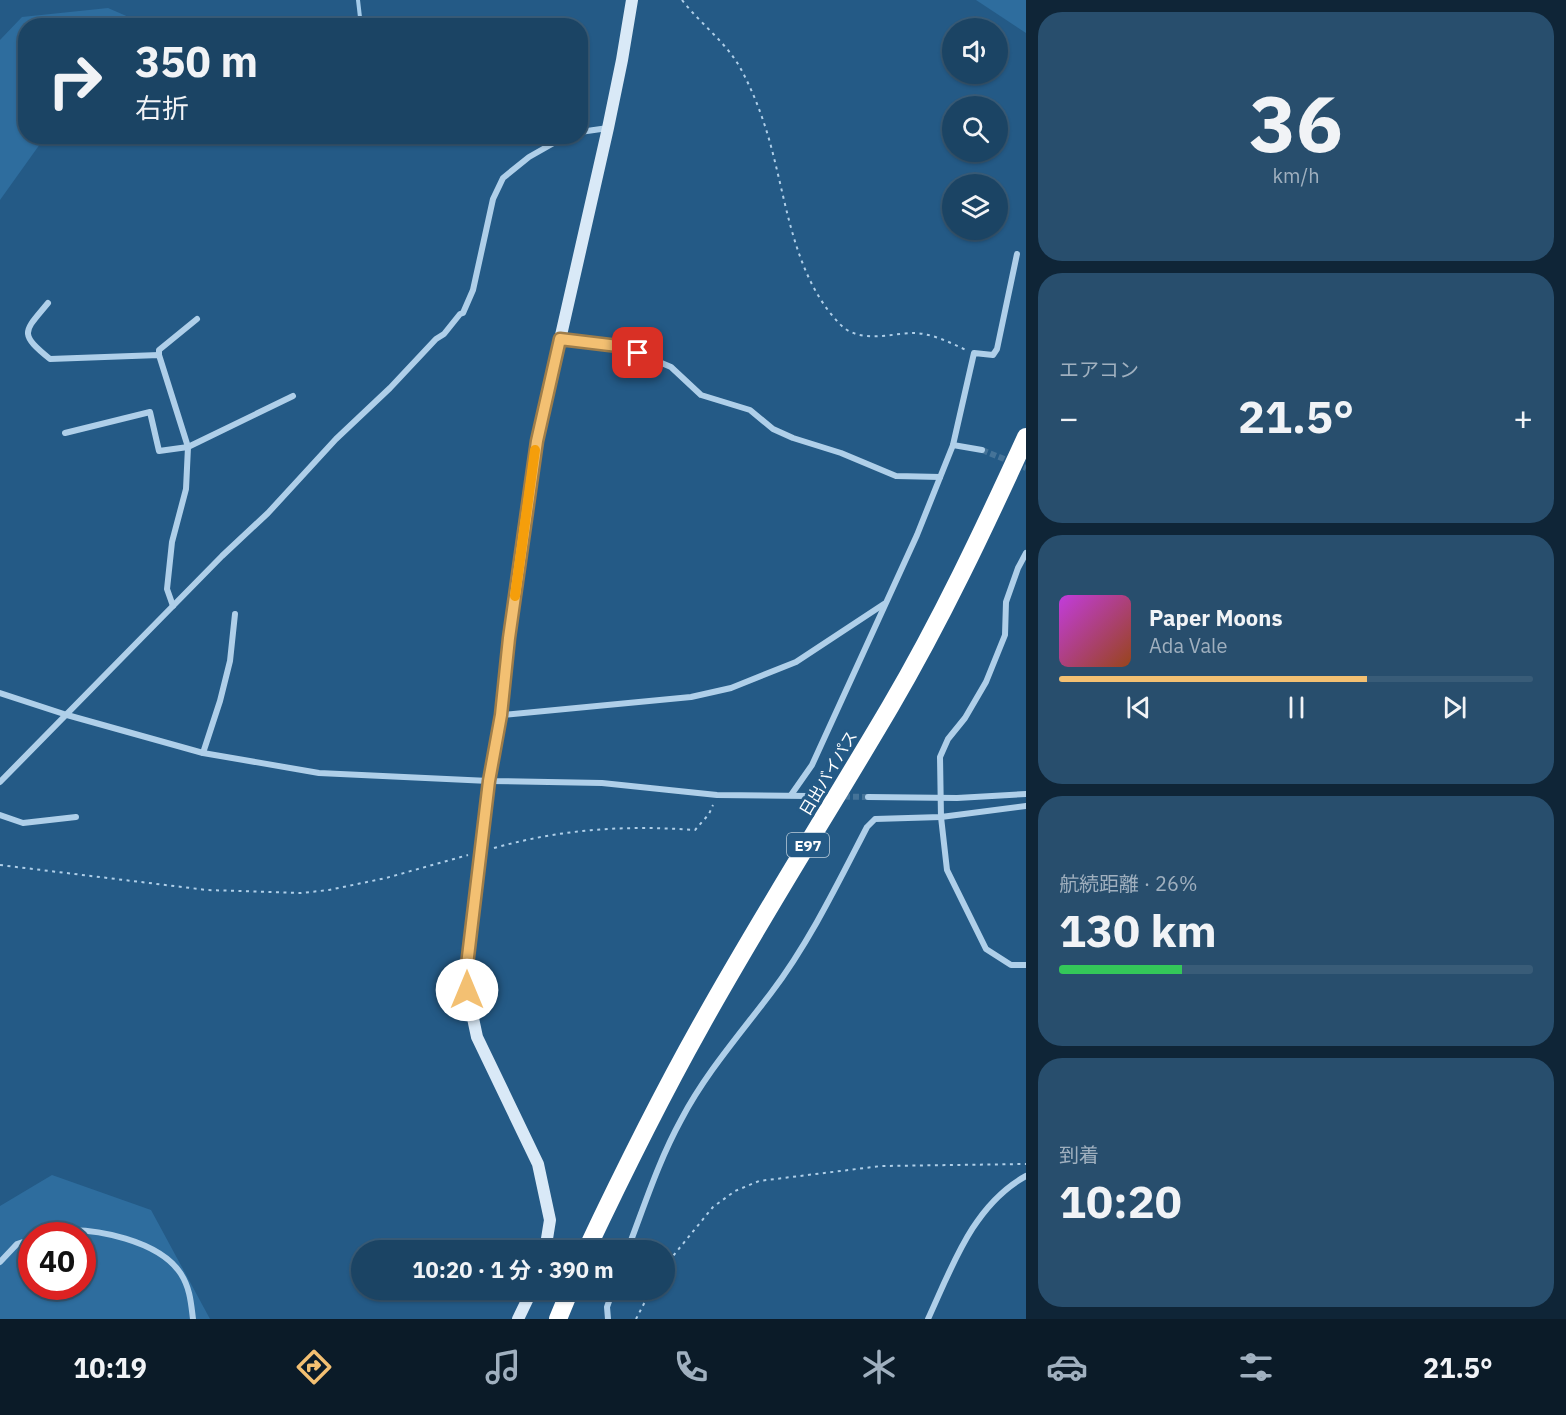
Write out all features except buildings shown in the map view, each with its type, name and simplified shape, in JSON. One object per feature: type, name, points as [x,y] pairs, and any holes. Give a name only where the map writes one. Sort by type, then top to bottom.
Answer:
[{"type":"highway","name":"日出バイパス","points":[[591,1240],[656,1109],[702,1024],[891,705],[937,621],[983,531],[1026,437]]},
{"type":"highway","points":[[558,1319],[566,1300]]},
{"type":"street","points":[[547,1240],[550,1220],[538,1164],[477,1037],[467,990],[467,965],[489,781],[501,715],[537,441],[608,128],[632,0]]},
{"type":"street","points":[[588,131],[608,128]]},
{"type":"street","points":[[0,782],[222,556],[268,513],[336,439],[390,388],[436,339],[444,334],[460,314],[464,313],[473,290],[493,200],[503,178],[529,157],[552,144]]},
{"type":"street","points":[[791,795],[812,765],[887,602],[940,477],[953,445],[974,353],[993,355],[997,350],[1017,254]]},
{"type":"street","points":[[48,303],[27,332],[31,343],[50,358],[159,355]]},
{"type":"street","points":[[173,606],[167,588],[172,542],[186,489],[188,447],[159,350],[197,319]]},
{"type":"street","points":[[560,339],[618,346],[638,353],[671,367],[701,395],[750,410],[773,429],[842,453],[896,476],[940,477]]},
{"type":"street","points":[[65,433],[150,412],[159,451],[188,447],[293,396]]},
{"type":"street","points":[[953,445],[982,450]]},
{"type":"street","points":[[1026,553],[1006,602],[1005,635],[986,682],[948,739],[940,757],[940,809],[947,870],[986,949],[1011,965],[1026,965]]},
{"type":"street","points":[[501,715],[691,697],[731,688],[796,662],[887,602]]},
{"type":"street","points":[[203,753],[230,661],[235,614]]},
{"type":"street","points":[[0,693],[67,715],[203,753],[319,773],[489,781],[602,783],[717,795],[808,796]]},
{"type":"street","points":[[868,797],[957,798],[1026,794]]},
{"type":"street","points":[[631,1240],[660,1164],[681,1119],[801,948],[867,827],[875,819],[941,817],[1026,806]]},
{"type":"street","points":[[0,815],[23,823],[76,817]]},
{"type":"street","points":[[928,1319],[971,1230],[998,1195],[1026,1176]]},
{"type":"street","points":[[96,1233],[123,1237],[159,1253],[181,1273],[190,1293],[193,1319]]},
{"type":"street","points":[[0,1262],[18,1244]]},
{"type":"street","points":[[518,1319],[527,1300]]},
{"type":"street","points":[[608,1319],[607,1307],[609,1300]]},
{"type":"path","points":[[682,0],[695,17],[731,52],[743,73],[773,152],[779,184],[804,271],[818,298],[838,322],[851,332],[864,335],[915,333],[934,336],[974,353]]},
{"type":"path","points":[[0,865],[207,890],[301,893],[329,890],[386,878],[512,843],[584,829],[661,827],[695,830],[709,814],[717,795]]},
{"type":"path","points":[[675,1254],[713,1208],[735,1191],[759,1181],[881,1166],[1026,1164]]},
{"type":"path","points":[[636,1319],[646,1300]]},
{"type":"shaded area","points":[[976,0],[1026,0],[1026,33],[1008,21],[1008,18],[1003,18]]},
{"type":"shaded area","points":[[108,8],[131,18],[21,18]]},
{"type":"shaded area","points":[[18,21],[18,144],[40,144],[0,200],[0,40]]},
{"type":"shaded area","points":[[52,1175],[151,1210],[210,1319],[0,1319],[0,1206]]},
{"type":"waterway","points":[[358,0],[360,18]]},
{"type":"tunnel","points":[[982,450],[1026,468]]},
{"type":"tunnel","points":[[808,796],[868,797]]},
{"type":"slow traffic","points":[[515,596],[535,450]]},
{"type":"route","points":[[467,990],[467,965],[484,821],[501,715],[525,523],[537,441],[560,339],[618,346],[638,353]]}]
